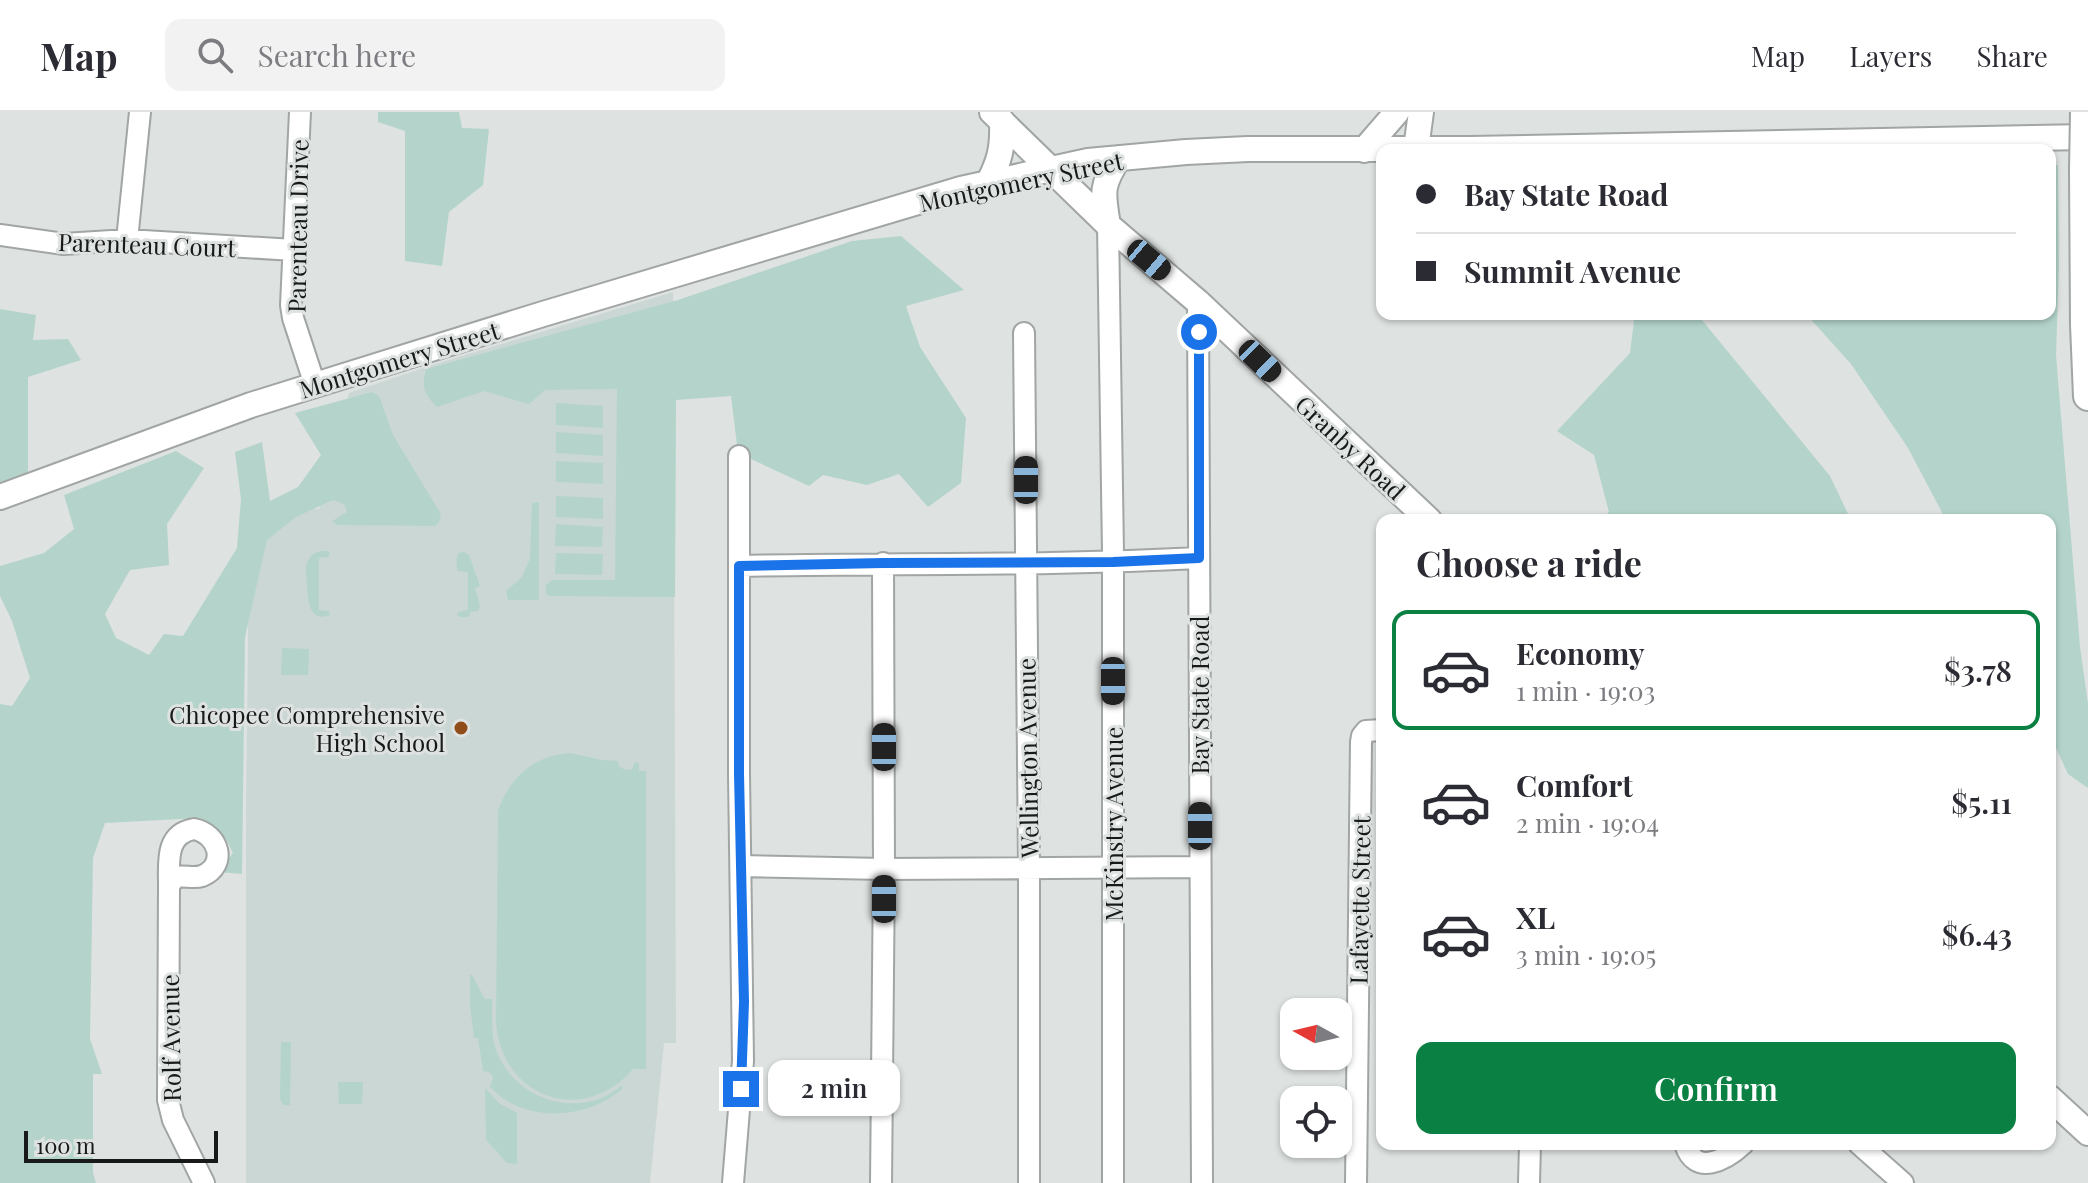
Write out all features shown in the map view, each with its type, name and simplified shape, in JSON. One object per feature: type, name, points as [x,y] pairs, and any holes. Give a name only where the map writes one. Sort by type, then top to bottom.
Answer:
[{"type":"highway","points":[[2085,112],[2088,396]]},
{"type":"main road","points":[[1364,150],[1397,112]]},
{"type":"main road","points":[[1413,112],[1416,144]]},
{"type":"main road","points":[[1417,144],[1421,112]]},
{"type":"main road","points":[[988,183],[998,165],[1002,143],[997,117]]},
{"type":"main road","name":"Granby Road","points":[[997,117],[1108,225],[1198,302],[1423,514]]},
{"type":"main road","name":"Montgomery Street","points":[[1800,144],[2088,137]]},
{"type":"main road","name":"Montgomery Street","points":[[0,497],[251,405],[961,189],[1088,161],[1119,158],[1248,149],[1376,150]]},
{"type":"main road","points":[[1108,225],[1103,195],[1109,173],[1119,158]]},
{"type":"main road","points":[[2056,1104],[2088,1133]]},
{"type":"street","points":[[127,240],[140,112]]},
{"type":"street","name":"Parenteau Drive","points":[[300,112],[292,312],[315,385]]},
{"type":"street","name":"McKinstry Avenue","points":[[1108,225],[1113,562],[1113,1183]]},
{"type":"street","name":"Parenteau Court","points":[[0,235],[64,244],[127,240],[294,250]]},
{"type":"street","name":"Bay State Road","points":[[1198,302],[1202,1183]]},
{"type":"street","name":"Wellington Avenue","points":[[1024,333],[1029,1183]]},
{"type":"street","points":[[733,1183],[743,1061],[739,456]]},
{"type":"street","points":[[739,566],[1113,562],[1199,558]]},
{"type":"street","points":[[881,1183],[883,563]]},
{"type":"street","name":"Lafayette Street","points":[[1356,1183],[1361,742],[1366,731],[1376,730]]},
{"type":"street","points":[[741,866],[884,869],[1200,867]]},
{"type":"street","name":"Rolf Avenue","points":[[169,885],[168,1100],[173,1120],[204,1183]]},
{"type":"street","points":[[1529,1183],[1530,1150]]},
{"type":"street","points":[[1688,1150],[1691,1156],[1710,1163],[1721,1161],[1736,1150]]},
{"type":"street","points":[[1866,1150],[1903,1183]]},
{"type":"shaded area","name":"Chicopee Comprehensive High School","points":[[673,292],[676,1043],[664,1043],[650,1183],[246,1183],[247,507],[319,509],[349,393]]},
{"type":"green space","points":[[378,112],[459,112],[462,128],[489,129],[483,185],[449,212],[442,266],[405,261],[405,131],[378,122]]},
{"type":"green space","points":[[2058,165],[2056,355],[2080,647],[2088,704],[2088,788],[2068,774],[2056,748],[2056,514],[1943,514],[1908,448],[1851,364],[1811,320],[2056,320]]},
{"type":"green space","points":[[901,236],[964,290],[906,306],[920,347],[966,418],[961,483],[928,507],[899,474],[867,485],[823,475],[809,486],[738,453],[731,396],[676,400],[675,597],[549,596],[546,585],[552,580],[615,580],[617,389],[545,390],[529,404],[484,391],[437,407],[425,390],[426,369],[678,300],[852,241]]},
{"type":"green space","points":[[0,309],[36,315],[33,340],[68,339],[81,360],[28,377],[28,472],[0,482]]},
{"type":"green space","points":[[1702,320],[1830,476],[1848,514],[1607,514],[1594,455],[1557,431],[1630,353],[1634,321]]},
{"type":"green space","points":[[372,392],[379,396],[393,435],[441,514],[439,522],[435,526],[337,525],[332,521],[347,512],[344,504],[333,500],[296,517],[267,540],[245,637],[242,874],[218,872],[233,853],[226,839],[199,818],[105,823],[93,858],[90,1039],[102,1074],[93,1074],[93,1173],[96,1183],[0,1183],[0,704],[12,706],[30,678],[12,621],[0,596],[0,566],[44,553],[74,529],[64,495],[176,451],[204,468],[167,524],[169,565],[130,570],[105,614],[116,638],[149,655],[164,634],[183,636],[237,548],[241,499],[235,452],[262,442],[270,501],[298,487],[321,455],[295,413]]},
{"type":"green space","points":[[556,403],[603,406],[603,428],[556,425]]},
{"type":"green space","points":[[556,432],[603,435],[603,456],[556,453]]},
{"type":"green space","points":[[556,461],[603,463],[603,484],[556,482]]},
{"type":"green space","points":[[556,496],[603,498],[603,519],[556,517]]},
{"type":"green space","points":[[539,502],[539,600],[508,600],[506,591],[522,577],[530,559],[532,503]]},
{"type":"green space","points":[[556,524],[603,527],[602,547],[555,546]]},
{"type":"green space","points":[[320,551],[330,554],[319,558],[319,610],[329,611],[330,615],[323,617],[311,609],[306,575],[309,559]]},
{"type":"green space","points":[[459,553],[469,555],[480,586],[475,588],[480,606],[478,611],[470,612],[469,617],[457,615],[468,610],[468,572],[458,571],[457,564]]},
{"type":"green space","points":[[556,553],[603,554],[602,575],[555,574]]},
{"type":"green space","points":[[282,648],[309,649],[308,675],[281,675]]},
{"type":"green space","points":[[570,753],[618,761],[625,770],[632,769],[637,762],[639,771],[646,771],[646,1069],[633,1069],[613,1087],[591,1097],[569,1100],[548,1096],[529,1086],[513,1070],[502,1049],[496,1023],[498,811],[509,788],[525,770],[545,758]]},
{"type":"green space","points":[[470,975],[485,999],[492,999],[496,1050],[517,1082],[550,1100],[568,1103],[587,1102],[605,1097],[621,1086],[623,1088],[592,1107],[574,1112],[537,1112],[504,1099],[490,1087],[493,1077],[483,1071],[478,1038],[474,1038]]},
{"type":"green space","points":[[282,1042],[291,1042],[290,1105],[283,1105],[280,1099]]},
{"type":"green space","points":[[338,1082],[363,1082],[362,1104],[339,1104]]},
{"type":"green space","points":[[485,1088],[500,1104],[517,1113],[517,1164],[507,1163],[486,1140]]},
{"type":"place","name":"Chicopee Comprehensive High School","points":[[461,728]]},
{"type":"route","points":[[741,1089],[744,1002],[739,566],[1113,562],[1199,558],[1199,332]]}]
